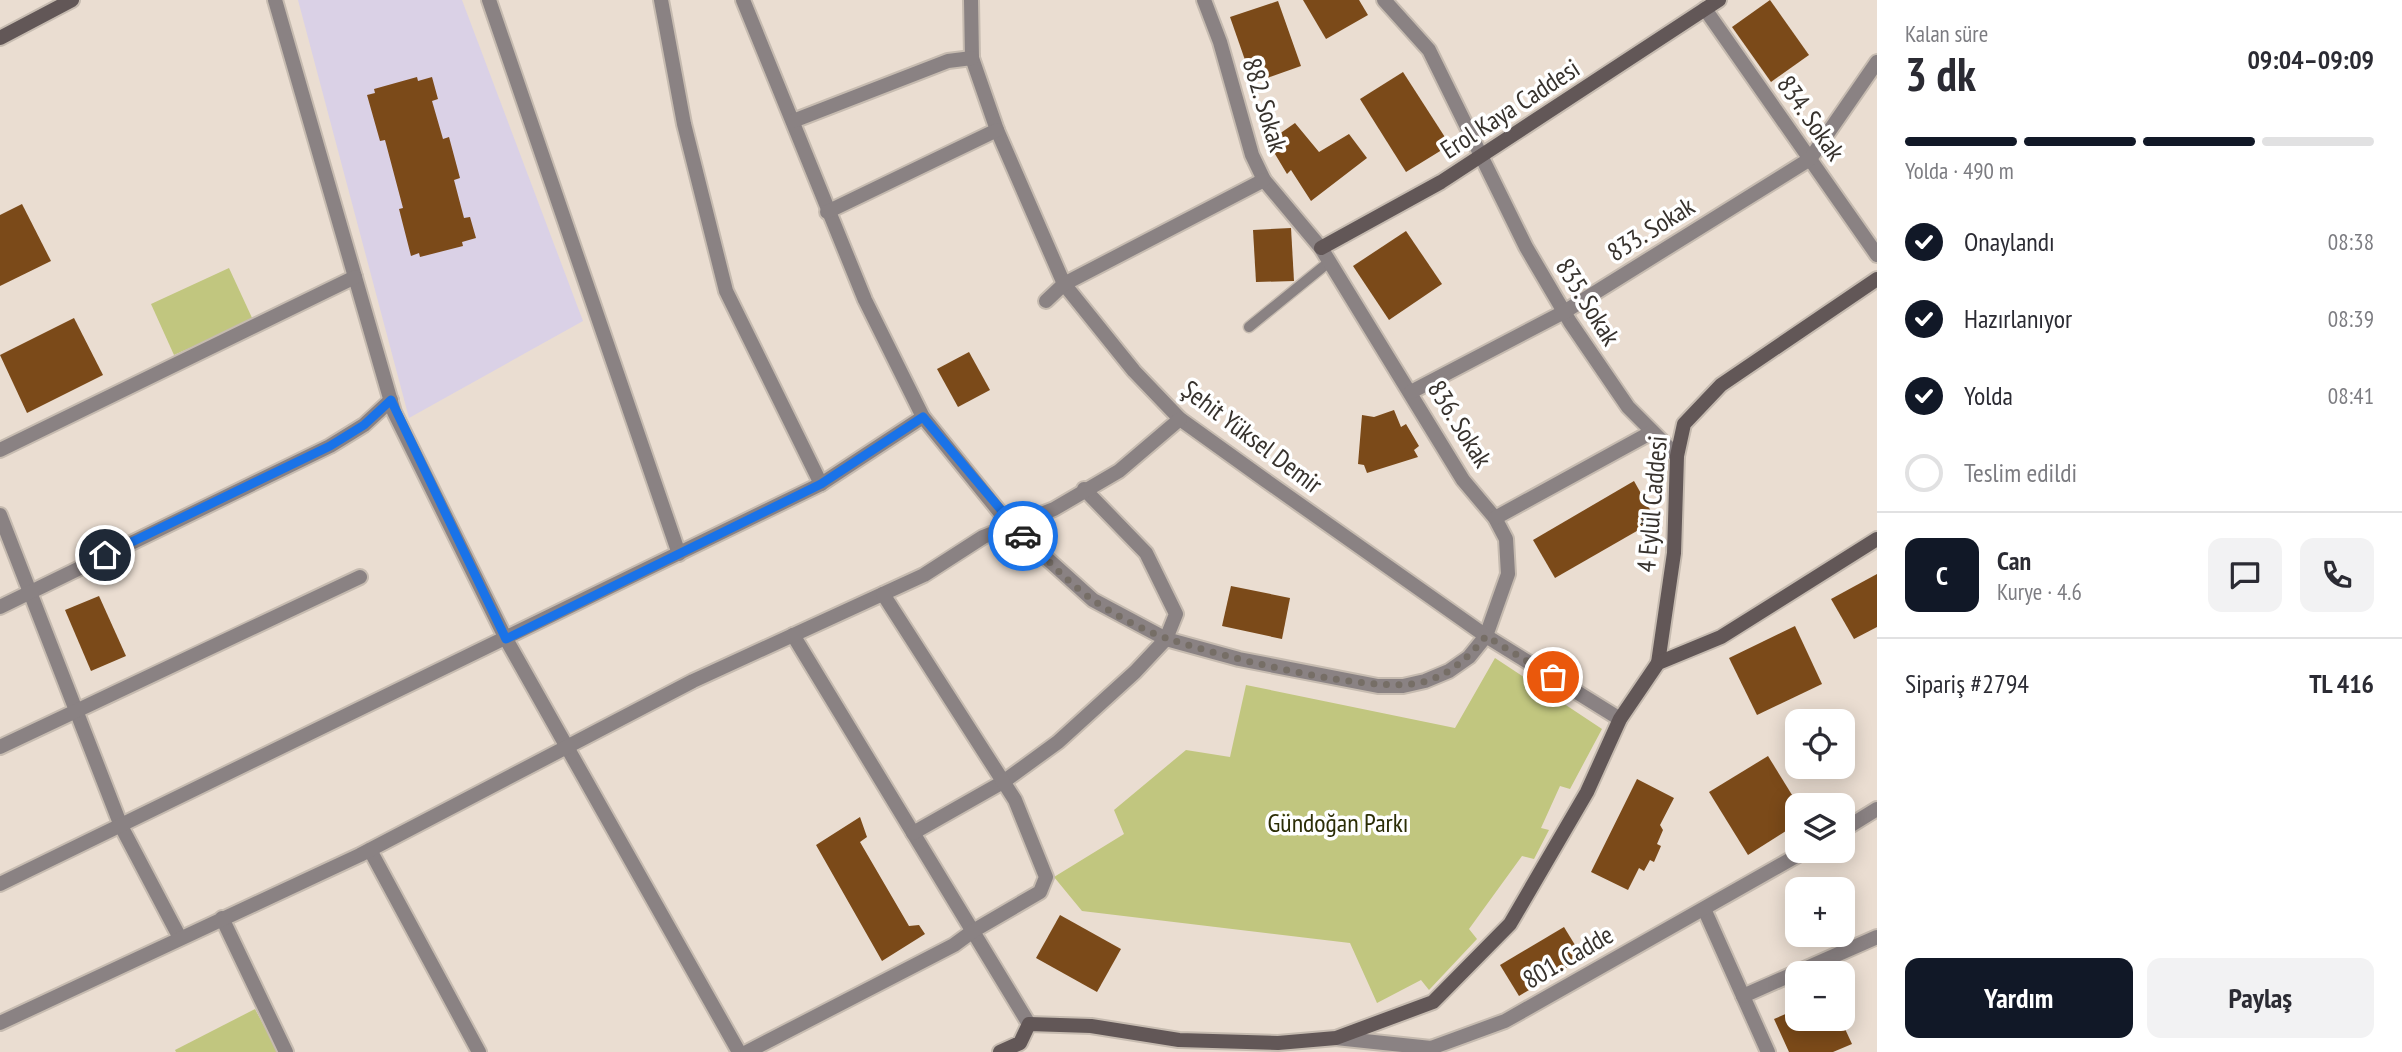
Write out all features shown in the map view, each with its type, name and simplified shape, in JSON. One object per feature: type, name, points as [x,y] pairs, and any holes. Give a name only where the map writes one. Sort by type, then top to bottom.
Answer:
[{"type":"street","points":[[0,38],[72,0]]},
{"type":"street","points":[[275,0],[391,400],[506,639],[739,1052]]},
{"type":"street","points":[[489,0],[679,554]]},
{"type":"street","points":[[743,0],[827,212],[865,300],[923,417],[1012,526],[1093,600],[1166,639],[1239,659],[1378,685],[1403,686],[1449,671],[1469,657],[1486,636]]},
{"type":"street","name":"Şehit Yüksel Demir","points":[[971,0],[972,58],[997,130],[1064,284],[1134,371],[1180,419],[1486,636],[1620,719]]},
{"type":"street","name":"882. Sokak","points":[[1204,0],[1220,42],[1252,155],[1264,180],[1321,248]]},
{"type":"street","name":"835. Sokak","points":[[1384,0],[1429,50],[1526,247],[1564,312],[1628,407],[1677,456]]},
{"type":"street","name":"Erol Kaya Caddesi","points":[[1321,248],[1351,234],[1482,156],[1719,0]]},
{"type":"street","points":[[660,1],[684,124],[726,291],[821,484]]},
{"type":"street","name":"834. Sokak","points":[[1705,9],[1877,255]]},
{"type":"street","points":[[793,121],[948,61],[972,58]]},
{"type":"street","name":"833. Sokak","points":[[1411,392],[1564,312],[1810,159],[1877,62]]},
{"type":"street","points":[[827,212],[997,130]]},
{"type":"street","points":[[1046,301],[1064,284],[1264,180]]},
{"type":"street","name":"836. Sokak","points":[[1321,248],[1463,480],[1495,518],[1506,538],[1508,574],[1486,636]]},
{"type":"street","points":[[0,450],[355,277]]},
{"type":"street","name":"4 Eylül Caddesi","points":[[1658,663],[1674,553],[1677,456],[1684,424],[1721,385],[1877,279]]},
{"type":"street","points":[[0,607],[330,446],[364,425],[391,400]]},
{"type":"street","points":[[0,884],[821,484],[923,417]]},
{"type":"street","points":[[0,1023],[370,850],[692,681],[924,575],[983,537],[1054,509],[1084,489],[1119,471],[1180,419]]},
{"type":"street","points":[[1495,518],[1652,432]]},
{"type":"street","points":[[913,833],[1003,782],[1058,742],[1135,672],[1166,639],[1176,614],[1146,554],[1084,489]]},
{"type":"street","points":[[0,514],[121,825],[180,938]]},
{"type":"street","points":[[1029,1024],[1091,1026],[1179,1040],[1278,1043],[1336,1038],[1433,1002],[1510,924],[1587,792],[1620,719],[1658,663],[1721,637],[1877,539]]},
{"type":"street","points":[[0,747],[360,577]]},
{"type":"street","points":[[747,1052],[954,946],[972,930],[1040,892],[1046,877],[1015,800],[883,594]]},
{"type":"street","points":[[793,635],[1029,1024],[1022,1047],[1000,1052]]},
{"type":"street","points":[[1855,823],[1877,809]]},
{"type":"street","points":[[370,850],[479,1052]]},
{"type":"street","name":"801. Cadde","points":[[1336,1038],[1407,1049],[1432,1048],[1505,1021],[1623,952],[1705,911],[1785,863]]},
{"type":"street","points":[[1705,911],[1768,1052]]},
{"type":"street","points":[[222,918],[286,1052]]},
{"type":"street","points":[[1743,996],[1877,937]]},
{"type":"lane","points":[[1249,327],[1329,262]]},
{"type":"shaded area","points":[[298,0],[462,0],[583,321],[409,418]]},
{"type":"green space","points":[[229,268],[253,320],[174,355],[151,304]]},
{"type":"green space","name":"Gündoğan Parkı","points":[[1495,658],[1602,729],[1570,789],[1560,786],[1541,828],[1549,830],[1534,859],[1522,856],[1469,929],[1477,939],[1429,990],[1421,980],[1377,1003],[1350,943],[1082,911],[1054,877],[1124,834],[1114,810],[1186,750],[1230,757],[1246,685],[1455,728]]},
{"type":"green space","points":[[255,1009],[278,1052],[176,1052],[175,1050]]},
{"type":"building","points":[[1303,0],[1359,0],[1368,15],[1326,39]]},
{"type":"building","points":[[1770,0],[1809,55],[1771,82],[1732,27]]},
{"type":"building","points":[[1278,1],[1301,66],[1253,83],[1230,17]]},
{"type":"building","points":[[1403,72],[1450,145],[1406,172],[1360,99]]},
{"type":"building","points":[[417,77],[418,81],[432,77],[438,99],[432,101],[443,139],[449,137],[460,178],[454,180],[464,218],[470,217],[476,238],[462,242],[463,246],[420,257],[419,253],[411,256],[399,209],[403,208],[385,140],[380,141],[367,95],[375,93],[374,89]]},
{"type":"building","points":[[1295,123],[1319,152],[1349,134],[1367,158],[1311,201],[1291,170],[1287,174],[1272,149],[1276,145],[1272,139]]},
{"type":"building","points":[[22,204],[51,261],[0,286],[0,215]]},
{"type":"building","points":[[1291,228],[1294,281],[1256,282],[1253,230]]},
{"type":"building","points":[[1406,231],[1442,284],[1389,320],[1353,266]]},
{"type":"building","points":[[74,318],[103,375],[27,413],[0,355]]},
{"type":"building","points":[[969,352],[990,390],[958,407],[937,369]]},
{"type":"building","points":[[1394,410],[1401,427],[1406,424],[1419,446],[1414,450],[1418,457],[1367,473],[1364,465],[1358,464],[1362,415],[1374,417]]},
{"type":"building","points":[[1634,481],[1656,520],[1555,578],[1533,540]]},
{"type":"building","points":[[1877,574],[1877,627],[1854,639],[1831,599]]},
{"type":"building","points":[[1231,586],[1290,598],[1282,639],[1222,626]]},
{"type":"building","points":[[99,596],[126,656],[91,671],[65,610]]},
{"type":"building","points":[[1795,626],[1822,684],[1757,715],[1729,658]]},
{"type":"building","points":[[1768,756],[1791,793],[1785,793],[1785,832],[1748,855],[1709,792]]},
{"type":"building","points":[[1637,779],[1674,798],[1660,825],[1663,830],[1657,844],[1661,846],[1654,862],[1650,860],[1644,871],[1639,868],[1628,890],[1591,872]]},
{"type":"building","points":[[860,817],[867,837],[860,842],[909,926],[919,925],[925,934],[882,961],[816,845]]},
{"type":"building","points":[[1060,915],[1121,949],[1097,992],[1036,958]]},
{"type":"building","points":[[1564,927],[1583,958],[1519,996],[1500,965]]},
{"type":"building","points":[[1785,1014],[1785,1031],[1846,1031],[1852,1044],[1833,1052],[1789,1052],[1774,1019]]},
{"type":"way so far","points":[[1023,536],[1093,600],[1166,639],[1239,659],[1378,685],[1403,686],[1449,671],[1469,657],[1486,636],[1553,677]]},
{"type":"route","points":[[105,555],[330,446],[364,425],[391,400],[394,412],[506,639],[821,484],[923,417],[1023,536]]}]
